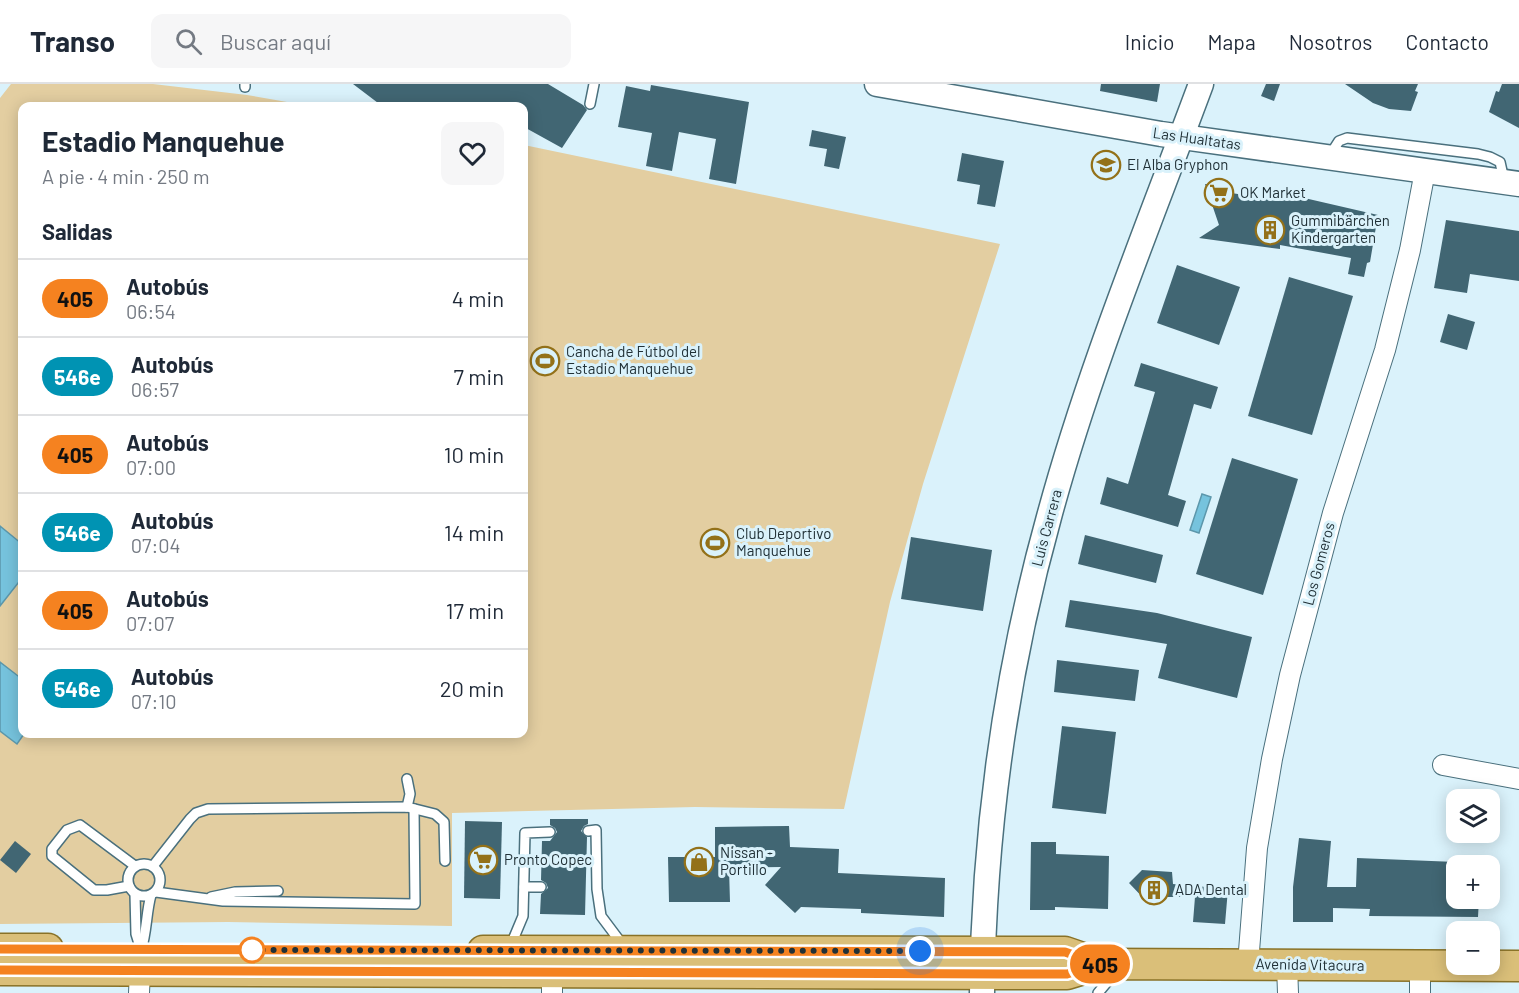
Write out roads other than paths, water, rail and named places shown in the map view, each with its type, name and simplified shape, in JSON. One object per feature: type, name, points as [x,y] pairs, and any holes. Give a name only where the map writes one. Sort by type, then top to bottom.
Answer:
[{"type":"main road","name":"Avenida Vitacura","points":[[0,949],[140,971],[508,951],[627,951],[982,973]]},
{"type":"main road","name":"Avenida Vitacura","points":[[0,970],[140,971],[552,982],[982,973],[1107,974],[1248,964],[1288,979],[1420,980],[1519,966]]},
{"type":"street","name":"Luis Carrera","points":[[982,973],[999,760],[1031,587],[1049,517],[1092,380],[1201,84]]},
{"type":"street","name":"Las Hualtatas","points":[[887,85],[1181,137],[1511,183]]},
{"type":"street","name":"Los Gomeros","points":[[1248,964],[1257,848],[1272,759],[1290,675],[1333,513],[1385,350],[1410,250],[1425,171]]},
{"type":"street","points":[[1443,765],[1519,779]]},
{"type":"lane","points":[[590,104],[594,84]]},
{"type":"lane","points":[[1329,158],[1339,141],[1347,138],[1478,154],[1500,162],[1511,183]]},
{"type":"lane","points":[[135,894],[153,893],[268,903],[415,904],[411,808],[407,779]]},
{"type":"lane","points":[[153,866],[190,819],[203,809],[411,808],[435,814],[444,822],[446,861]]},
{"type":"lane","points":[[129,886],[93,890],[52,856],[51,851],[67,830],[80,825],[135,866]]},
{"type":"lane","points":[[588,831],[596,830],[597,889],[601,916],[627,951]]},
{"type":"lane","points":[[508,951],[523,916],[525,833],[550,832]]},
{"type":"lane","points":[[145,863],[153,866],[161,882],[153,893],[148,907],[140,971],[135,894],[129,886],[128,875],[135,866],[145,863]]},
{"type":"lane","points":[[524,887],[541,887]]},
{"type":"lane","points":[[585,888],[597,889]]},
{"type":"lane","points":[[203,899],[235,892],[278,891]]},
{"type":"water","points":[[1202,494],[1211,497],[1199,533],[1190,530]]},
{"type":"water","points":[[0,526],[18,541],[18,583],[0,606]]},
{"type":"water","points":[[0,662],[18,676],[18,738],[21,738],[17,744],[0,731]]},
{"type":"place","name":"El Alba Gryphon","points":[[1106,165]]},
{"type":"place","name":"OK Market","points":[[1219,193]]},
{"type":"place","name":"Gummibärchen Kindergarten","points":[[1270,230]]},
{"type":"place","name":"Cancha de Fútbol del Estadio Manquehue","points":[[545,361]]},
{"type":"place","name":"Club Deportivo Manquehue","points":[[715,543]]},
{"type":"place","name":"Pronto Copec","points":[[483,860]]},
{"type":"place","name":"Nissan - Portillo","points":[[699,862]]},
{"type":"place","name":"ADA Dental","points":[[1154,890]]}]
